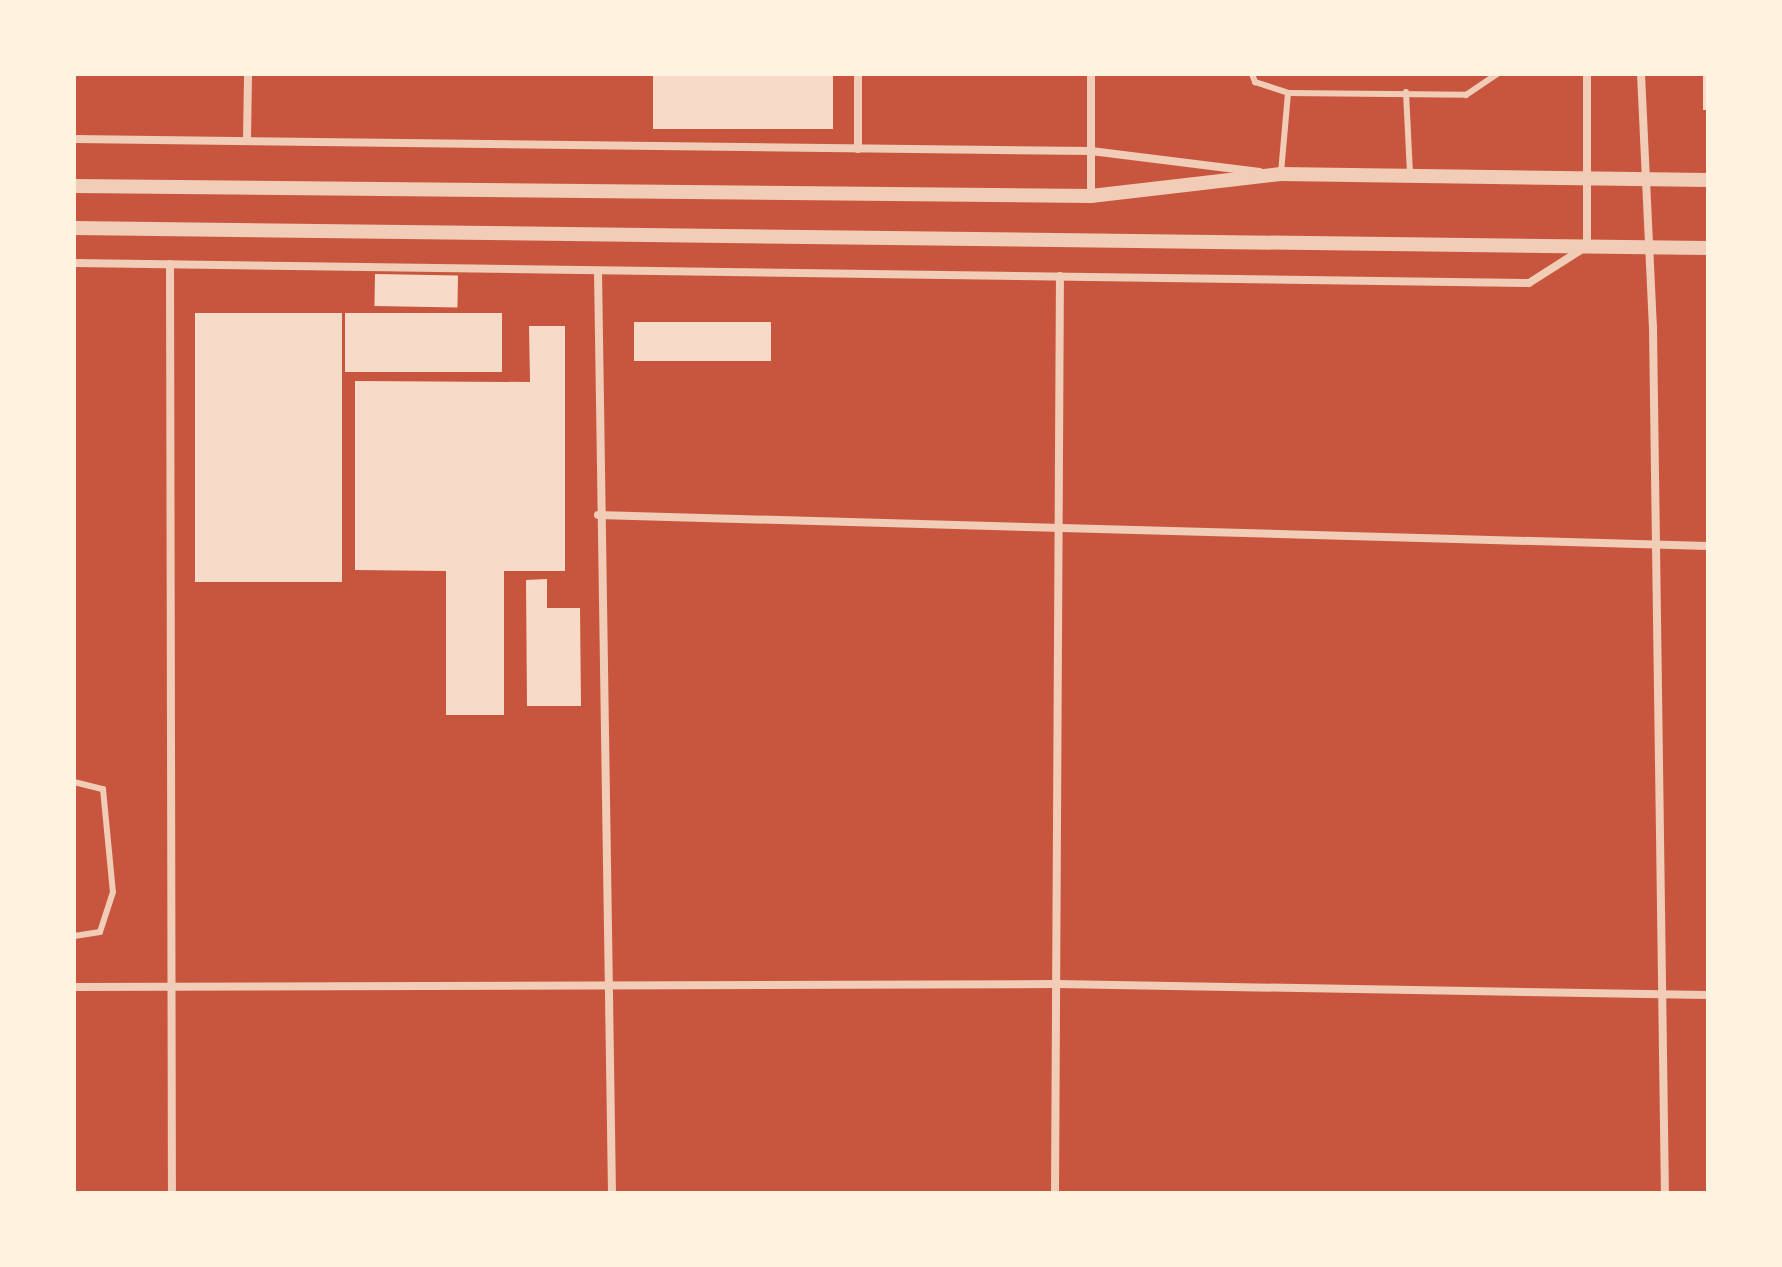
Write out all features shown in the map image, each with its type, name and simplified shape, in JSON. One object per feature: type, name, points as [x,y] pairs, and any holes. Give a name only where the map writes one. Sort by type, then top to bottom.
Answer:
[{"type":"street","points":[[247,140],[248,74]]},
{"type":"street","points":[[858,74],[858,149]]},
{"type":"street","points":[[1091,74],[1091,196]]},
{"type":"street","points":[[1587,74],[1587,246]]},
{"type":"street","points":[[1641,74],[1649,244],[1665,1193]]},
{"type":"street","points":[[74,139],[1091,151],[1281,174]]},
{"type":"street","points":[[74,186],[1091,196],[1281,174],[1410,173],[1708,180]]},
{"type":"street","points":[[74,228],[1587,246],[1649,244],[1708,248]]},
{"type":"street","points":[[74,263],[1060,276],[1487,286],[1529,283],[1587,246]]},
{"type":"street","points":[[170,264],[168,987],[172,1193]]},
{"type":"street","points":[[598,271],[598,515],[612,1193]]},
{"type":"street","points":[[1055,1193],[1060,276]]},
{"type":"street","points":[[598,515],[1708,546]]},
{"type":"street","points":[[74,987],[606,990],[1057,984],[1708,995]]},
{"type":"lane","points":[[1252,74],[1255,82],[1288,93],[1466,95],[1497,74]]},
{"type":"lane","points":[[1406,92],[1410,173]]},
{"type":"lane","points":[[1281,174],[1288,93]]},
{"type":"lane","points":[[74,782],[103,789],[113,892],[100,932],[74,936]]},
{"type":"building","points":[[653,74],[833,74],[833,129],[653,129]]},
{"type":"building","points":[[1703,74],[1708,74],[1708,110],[1703,110]]},
{"type":"building","points":[[375,274],[458,275],[457,307],[374,306]]},
{"type":"building","points":[[195,313],[342,313],[342,582],[195,582]]},
{"type":"building","points":[[345,313],[502,313],[502,372],[345,372]]},
{"type":"building","points":[[634,322],[771,322],[771,361],[634,361]]},
{"type":"building","points":[[529,326],[565,326],[565,571],[504,571],[504,715],[446,715],[446,571],[355,570],[355,381],[530,382]]},
{"type":"building","points":[[547,579],[547,608],[580,608],[581,706],[527,706],[526,580]]}]
